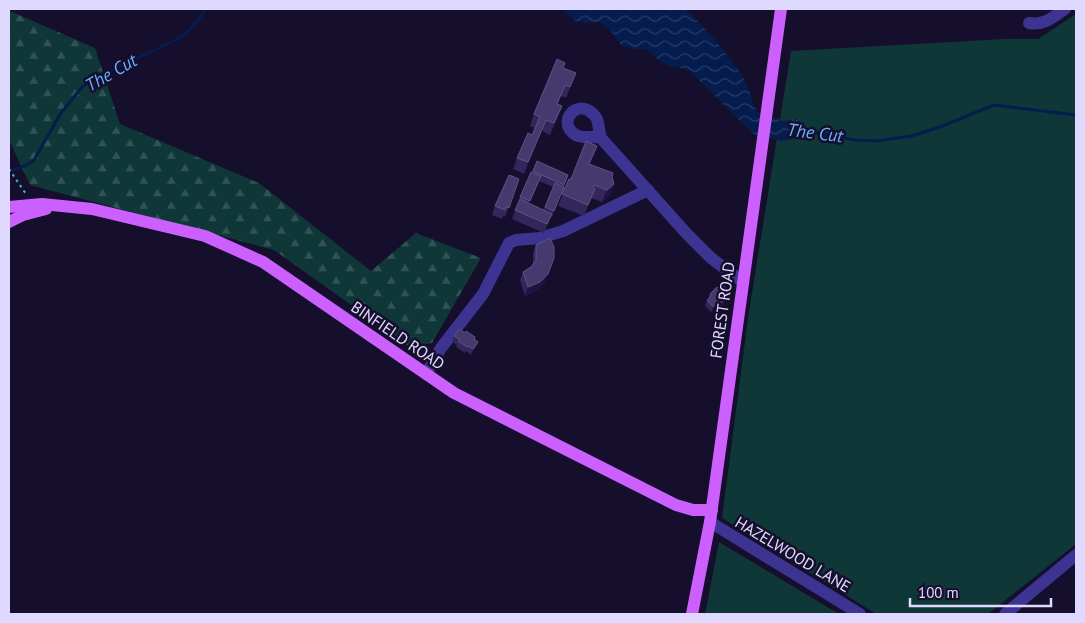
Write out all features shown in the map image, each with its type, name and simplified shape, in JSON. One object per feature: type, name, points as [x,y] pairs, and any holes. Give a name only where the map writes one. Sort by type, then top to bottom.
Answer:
[{"type":"main road","name":"FOREST ROAD","points":[[692,614],[711,516],[766,106],[781,9]]},
{"type":"main road","name":"BINFIELD ROAD","points":[[9,207],[42,204],[92,209],[205,236],[263,262],[454,392],[676,505],[711,516]]},
{"type":"main road","name":"BINFIELD ROAD","points":[[9,222],[22,215],[61,206]]},
{"type":"street","points":[[1030,24],[1046,21],[1065,9]]},
{"type":"street","points":[[601,138],[711,258],[742,282]]},
{"type":"street","points":[[426,374],[441,348],[483,294],[509,243],[516,240],[540,238],[563,231],[648,190]]},
{"type":"street","name":"HAZELWOOD LANE","points":[[711,516],[860,614]]},
{"type":"street","points":[[1005,614],[1076,554]]},
{"type":"path","points":[[9,169],[29,198]]},
{"type":"green space","points":[[9,9],[95,48],[120,124],[259,183],[371,271],[416,233],[481,258],[432,343],[410,347],[274,250],[30,185],[9,140]]},
{"type":"green space","points":[[1076,14],[1076,544],[988,614],[876,614],[722,518],[748,318],[791,51],[1004,39],[1038,39]]},
{"type":"green space","points":[[719,542],[839,614],[705,614]]},
{"type":"water","points":[[563,9],[686,9],[712,36],[740,72],[758,112],[783,121],[800,119],[797,138],[782,141],[755,135],[686,69],[669,66],[647,50],[631,49],[621,45],[608,27],[599,22],[584,23],[575,21]]},
{"type":"building","points":[[557,59],[565,63],[563,68],[576,73],[570,87],[565,85],[557,104],[562,106],[554,123],[546,120],[528,162],[517,158],[528,133],[532,135],[540,117],[534,114]]},
{"type":"building","points":[[586,141],[597,146],[589,164],[613,173],[614,184],[607,190],[594,185],[593,188],[595,189],[588,205],[562,194],[569,179],[571,179]]},
{"type":"building","points":[[537,161],[568,175],[564,185],[533,171]]},
{"type":"building","points":[[531,172],[541,176],[530,201],[520,197]]},
{"type":"building","points":[[509,175],[519,179],[509,208],[506,207],[505,210],[495,206]]},
{"type":"building","points":[[555,183],[564,187],[554,211],[545,207]]},
{"type":"building","points":[[520,199],[552,214],[547,224],[515,210]]},
{"type":"building","points":[[550,238],[554,247],[554,258],[548,274],[540,282],[528,287],[523,272],[531,267],[536,260],[536,245]]},
{"type":"building","points":[[723,285],[729,291],[725,295],[727,297],[720,304],[718,302],[713,307],[707,300],[717,287],[719,289]]},
{"type":"building","points":[[459,329],[475,337],[474,339],[478,342],[473,349],[458,341],[459,339],[454,336]]},
{"type":"waterway","name":"The Cut","points":[[9,171],[27,165],[34,160],[61,113],[82,87],[96,77],[176,40],[193,27],[205,9]]},
{"type":"waterway","name":"The Cut","points":[[795,129],[855,140],[876,141],[912,136],[994,105],[1076,115]]}]
